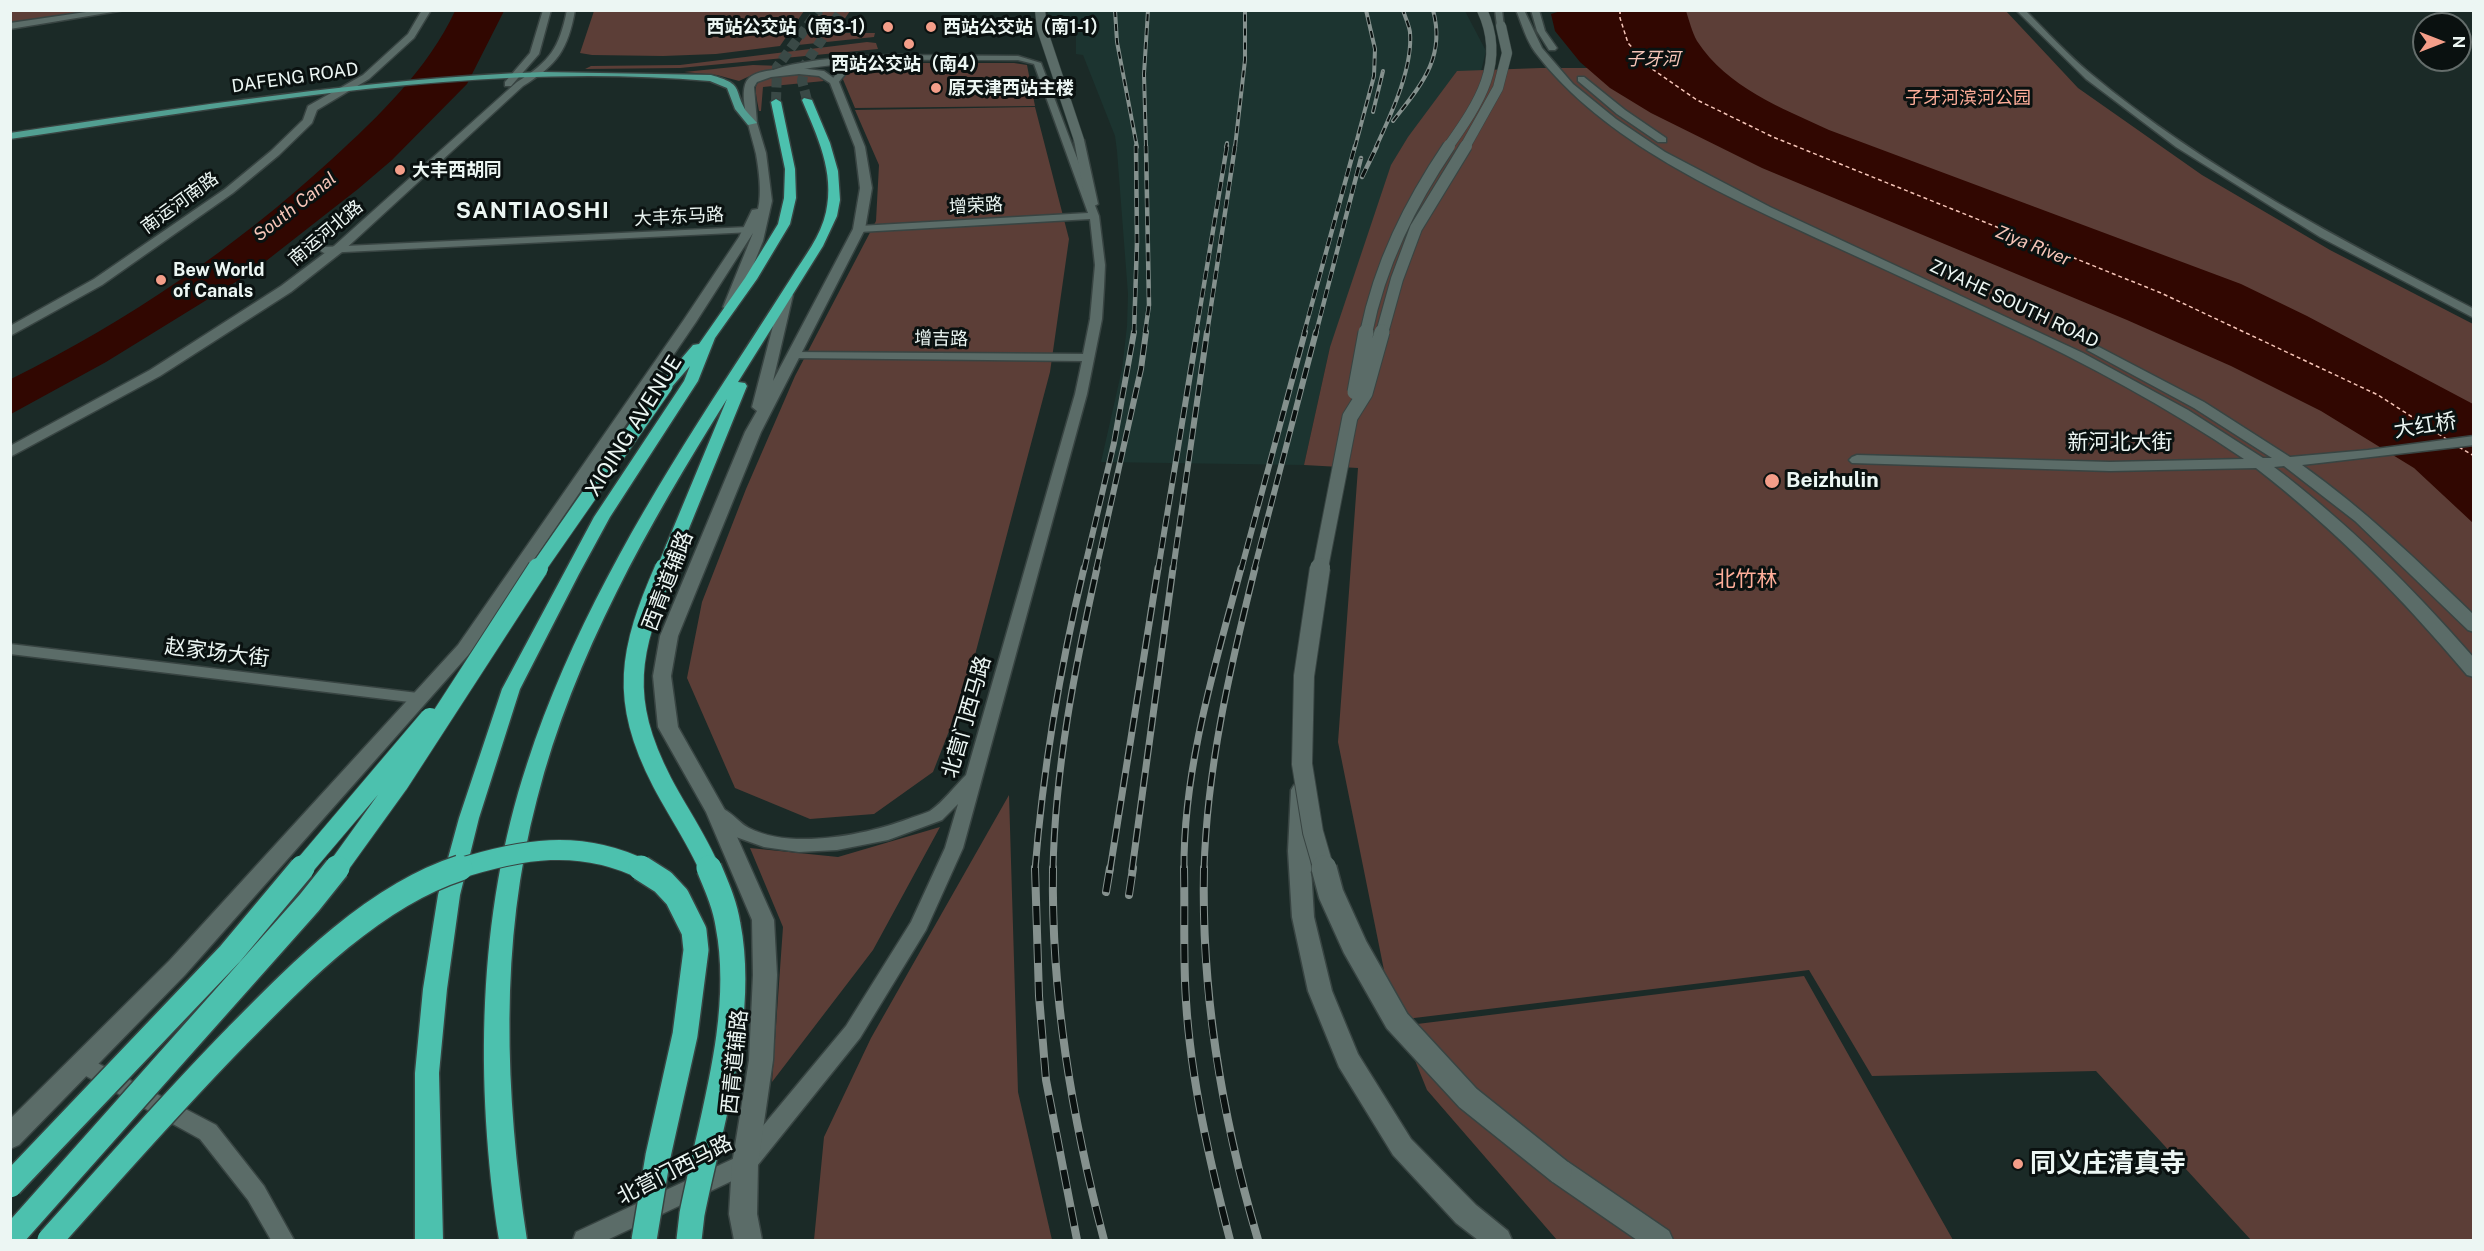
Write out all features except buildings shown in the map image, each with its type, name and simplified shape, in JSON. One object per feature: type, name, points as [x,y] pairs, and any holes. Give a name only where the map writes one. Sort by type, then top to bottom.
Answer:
[{"type":"highway","points":[[513,1240],[504,1183],[497,1107],[496,1002],[503,929],[516,843],[527,796],[580,652],[629,552],[683,460],[817,246],[831,217],[834,166],[807,100]]},
{"type":"highway","name":"XIQING AVENUE","points":[[429,1240],[427,1073],[435,990],[449,895],[469,818],[511,689],[570,574],[602,517],[691,381],[708,338],[751,279],[784,224],[790,198],[790,170],[776,102]]},
{"type":"highway","points":[[10,1239],[225,999],[342,862],[398,784],[466,676],[573,516],[665,386],[708,338]]},
{"type":"highway","points":[[689,1240],[698,1180],[728,1032],[733,958],[729,923],[720,893],[704,857],[660,781],[640,732],[633,706],[634,659],[639,639],[673,548],[756,345]]},
{"type":"highway","points":[[10,1185],[230,954],[466,676]]},
{"type":"highway","points":[[50,1240],[189,1085],[268,1004],[320,955],[375,912],[433,879],[498,856],[568,849],[611,855],[644,869],[667,883],[683,906],[695,934],[695,973],[684,1042],[659,1149],[644,1240]]},
{"type":"main road","name":"DAFENG ROAD","points":[[10,129],[351,83],[404,77],[521,70],[550,64]]},
{"type":"main road","name":"DAFENG ROAD","points":[[521,70],[536,74],[693,76],[724,81],[736,91],[738,106],[744,117],[752,123]]},
{"type":"main road","name":"DAFENG ROAD","points":[[366,77],[404,77]]},
{"type":"main road","name":"DAFENG ROAD","points":[[10,136],[351,83]]},
{"type":"street","points":[[10,26],[121,10]]},
{"type":"street","name":"南运河南路","points":[[10,332],[98,282],[201,211],[275,153],[308,121],[312,108],[351,83],[400,37],[417,10]]},
{"type":"street","name":"南运河南路","points":[[351,83],[366,77],[411,36],[427,10]]},
{"type":"street","points":[[521,70],[534,54],[547,10]]},
{"type":"street","points":[[550,64],[559,54],[571,10]]},
{"type":"street","points":[[1040,10],[1042,29],[1079,140],[1093,210]]},
{"type":"street","points":[[1482,10],[1490,28],[1493,43],[1492,59],[1485,83],[1466,119],[1417,196],[1390,252],[1372,304],[1323,548],[1304,676],[1299,851],[1303,917],[1320,991],[1348,1059],[1402,1147],[1466,1214],[1498,1240]]},
{"type":"street","name":"ZIYAHE SOUTH ROAD","points":[[1520,10],[1528,33],[1558,73],[1596,108],[1657,152],[1743,200],[2098,366],[2180,411],[2259,463],[2369,556],[2420,607],[2474,671]]},
{"type":"street","name":"ZIYAHE SOUTH ROAD","points":[[1535,10],[1541,31],[1563,63],[1621,112],[1678,150],[1716,173],[1783,207],[2109,357],[2198,405],[2287,461],[2361,518],[2474,626]]},
{"type":"street","points":[[2020,10],[2087,75],[2159,132],[2204,162],[2352,250],[2474,314]]},
{"type":"street","points":[[2030,10],[2099,76],[2131,102],[2217,163],[2322,225],[2474,306]]},
{"type":"street","points":[[1350,417],[1365,393],[1397,279],[1416,228],[1484,116],[1498,88],[1507,53],[1500,18]]},
{"type":"street","name":"北营门西马路","points":[[584,1240],[745,1164],[853,1032],[919,925],[954,849],[1076,412],[1096,319],[1100,265],[1093,210],[1053,109],[1040,67],[1033,61],[1018,58],[895,59]]},
{"type":"street","points":[[729,307],[757,241],[764,217],[761,153],[752,123],[748,87],[753,80],[769,74],[823,62],[895,59]]},
{"type":"street","points":[[769,74],[813,72],[827,76],[834,82],[837,76],[849,68],[895,59]]},
{"type":"street","name":"南运河北路","points":[[10,453],[94,408],[182,356],[286,289],[338,249],[520,84],[550,64]]},
{"type":"street","name":"南运河北路","points":[[10,444],[66,415],[213,328],[273,289],[324,250],[521,70]]},
{"type":"street","name":"西青道辅路","points":[[748,1240],[743,1214],[745,1164],[761,1060],[765,975],[763,920],[716,812],[668,727],[662,676],[669,636],[753,432],[859,229],[866,188],[864,166],[860,147],[834,82]]},
{"type":"street","points":[[10,1137],[177,968],[464,649],[689,322],[748,230],[764,184]]},
{"type":"street","name":"增荣路","points":[[859,229],[1093,210]]},
{"type":"street","name":"大丰东马路","points":[[324,250],[748,230]]},
{"type":"street","points":[[753,432],[787,295]]},
{"type":"street","name":"增吉路","points":[[796,352],[1089,355]]},
{"type":"street","name":"大红桥","points":[[2384,454],[2474,440]]},
{"type":"street","points":[[2232,445],[2245,450],[2259,450],[2262,446],[2257,441]]},
{"type":"street","name":"新河北大街","points":[[1857,460],[2151,465],[2259,463],[2384,454]]},
{"type":"street","name":"赵家场大街","points":[[10,649],[418,698]]},
{"type":"street","points":[[1302,764],[1313,832],[1331,894],[1355,947],[1397,1021],[1442,1072],[1504,1129],[1659,1240]]},
{"type":"street","points":[[716,812],[742,832],[764,840],[800,845],[837,843],[888,833],[936,815],[972,779]]},
{"type":"street","points":[[82,1064],[208,1132],[256,1193],[283,1240]]},
{"type":"shaded area","points":[[1048,10],[1465,11],[1486,51],[1481,71],[1456,72],[1330,347],[1304,465],[1101,462],[1122,369],[1127,326],[1128,294],[1117,151],[1115,136],[1083,55],[1076,54],[1076,22],[1048,22]]},
{"type":"green space","points":[[11,10],[102,11],[11,22]]},
{"type":"green space","points":[[594,10],[804,11],[780,46],[716,54],[663,56],[580,53]]},
{"type":"green space","points":[[821,11],[850,11],[835,33],[875,33],[874,37],[798,45]]},
{"type":"green space","name":"子牙河滨河公园","points":[[1668,11],[2006,11],[2078,88],[2202,175],[2330,250],[2473,324],[2473,415],[1781,119],[1709,74]]},
{"type":"green space","points":[[867,42],[876,43],[878,49],[680,68],[585,69],[591,66],[680,65]]},
{"type":"green space","points":[[878,63],[1014,63],[1027,65],[1035,106],[855,108],[842,77],[847,72]]},
{"type":"green space","points":[[753,65],[783,66],[739,81],[717,75],[684,72]]},
{"type":"green space","name":"北竹林","points":[[1602,68],[2219,350],[2433,473],[2473,510],[2473,1240],[2251,1240],[2096,1071],[1872,1076],[1809,970],[1406,1019],[1386,980],[1338,742],[1358,468],[1304,465],[1330,347],[1391,165],[1408,137],[1457,71]]},
{"type":"green space","points":[[801,73],[818,76],[824,81],[763,87],[761,111],[759,111],[756,93],[758,83],[776,76]]},
{"type":"green space","points":[[1035,107],[1069,239],[1050,372],[967,685],[933,772],[874,814],[810,819],[735,788],[687,678],[702,602],[746,489],[795,376],[876,221],[879,165],[855,110]]},
{"type":"green space","points":[[1009,795],[1018,1092],[1052,1240],[814,1240],[824,1137],[871,1038]]},
{"type":"green space","points":[[940,827],[873,950],[772,1082],[783,927],[750,848],[838,857]]},
{"type":"green space","points":[[1804,976],[1953,1240],[1557,1240],[1427,1090],[1401,1026]]},
{"type":"water","name":"子牙河","points":[[1564,10],[1686,11],[1697,41],[1724,72],[1756,95],[1774,104],[1829,130],[2241,284],[2307,316],[2473,404],[2473,523],[2414,468],[2321,411],[2231,366],[2127,320],[1762,168],[1651,113],[1610,88],[1580,62],[1555,31],[1551,14]]},
{"type":"water","name":"South Canal","points":[[455,11],[504,11],[467,84],[392,160],[252,272],[106,362],[11,414],[11,379],[97,333],[179,281],[257,223],[331,160],[384,109],[417,72],[431,53]]},
{"type":"ferry route","points":[[1620,10],[1620,18],[1628,43],[1652,69],[1697,100],[1773,137],[2161,293],[2378,395],[2448,440]]},
{"type":"ferry route","points":[[2459,447],[2474,456]]},
{"type":"tunnel","points":[[776,102],[777,67],[819,10]]},
{"type":"tunnel","points":[[807,100],[802,81],[806,63],[842,10]]},
{"type":"railway","points":[[1115,10],[1117,42],[1137,147]]},
{"type":"railway","points":[[1146,147],[1144,74],[1148,10]]},
{"type":"railway","points":[[1235,147],[1245,60],[1245,10]]},
{"type":"railway","points":[[1355,147],[1374,76],[1375,49],[1366,10]]},
{"type":"railway","points":[[1376,147],[1400,91],[1408,61],[1410,32],[1403,10]]},
{"type":"railway","points":[[1393,121],[1421,83],[1433,57],[1436,43],[1433,10]]},
{"type":"railway","points":[[1373,112],[1383,71]]},
{"type":"railway","points":[[1226,147],[1227,143]]},
{"type":"railway","points":[[1134,333],[1137,242],[1136,146]]},
{"type":"railway","points":[[1145,333],[1149,305],[1146,146]]},
{"type":"railway","points":[[1196,333],[1227,146]]},
{"type":"railway","points":[[1207,333],[1235,146]]},
{"type":"railway","points":[[1304,333],[1355,146]]},
{"type":"railway","points":[[1362,177],[1377,146]]},
{"type":"railway","points":[[1316,333],[1361,158]]},
{"type":"railway","points":[[1084,570],[1114,443],[1134,332]]},
{"type":"railway","points":[[1096,570],[1141,369],[1146,332]]},
{"type":"railway","points":[[1158,570],[1197,332]]},
{"type":"railway","points":[[1173,570],[1207,332]]},
{"type":"railway","points":[[1241,570],[1305,332]]},
{"type":"railway","points":[[1254,570],[1316,332]]},
{"type":"railway","points":[[1035,870],[1054,718],[1067,643],[1084,568]]},
{"type":"railway","points":[[1053,870],[1062,756],[1081,643],[1097,568]]},
{"type":"railway","points":[[1110,870],[1158,568]]},
{"type":"railway","points":[[1132,870],[1173,568]]},
{"type":"railway","points":[[1184,870],[1189,794],[1202,718],[1241,568]]},
{"type":"railway","points":[[1204,870],[1210,793],[1221,718],[1255,568]]},
{"type":"railway","points":[[1106,892],[1110,868]]},
{"type":"railway","points":[[1129,895],[1133,868]]},
{"type":"railway","points":[[1035,870],[1039,996],[1046,1080],[1077,1240]]},
{"type":"railway","points":[[1053,870],[1056,963],[1066,1056],[1082,1148],[1104,1240]]},
{"type":"railway","points":[[1184,870],[1185,984],[1192,1061],[1209,1152],[1230,1240]]},
{"type":"railway","points":[[1204,870],[1206,963],[1216,1056],[1234,1148],[1258,1240]]},
{"type":"place","name":"西站公交站（南3-1）","points":[[888,27]]},
{"type":"place","name":"西站公交站（南1-1）","points":[[931,27]]},
{"type":"place","name":"西站公交站（南4）","points":[[909,44]]},
{"type":"place","name":"原天津西站主楼","points":[[936,88]]},
{"type":"place","name":"大丰西胡同","points":[[400,170]]},
{"type":"place","name":"Bew World of Canals","points":[[161,280]]},
{"type":"place","name":"Beizhulin","points":[[1772,481]]},
{"type":"place","name":"同义庄清真寺","points":[[2018,1164]]},
{"type":"district","name":"SANTIAOSHI","points":[[533,211]]},
{"type":"water label","name":"Ziya River","points":[[2033,246]]}]
